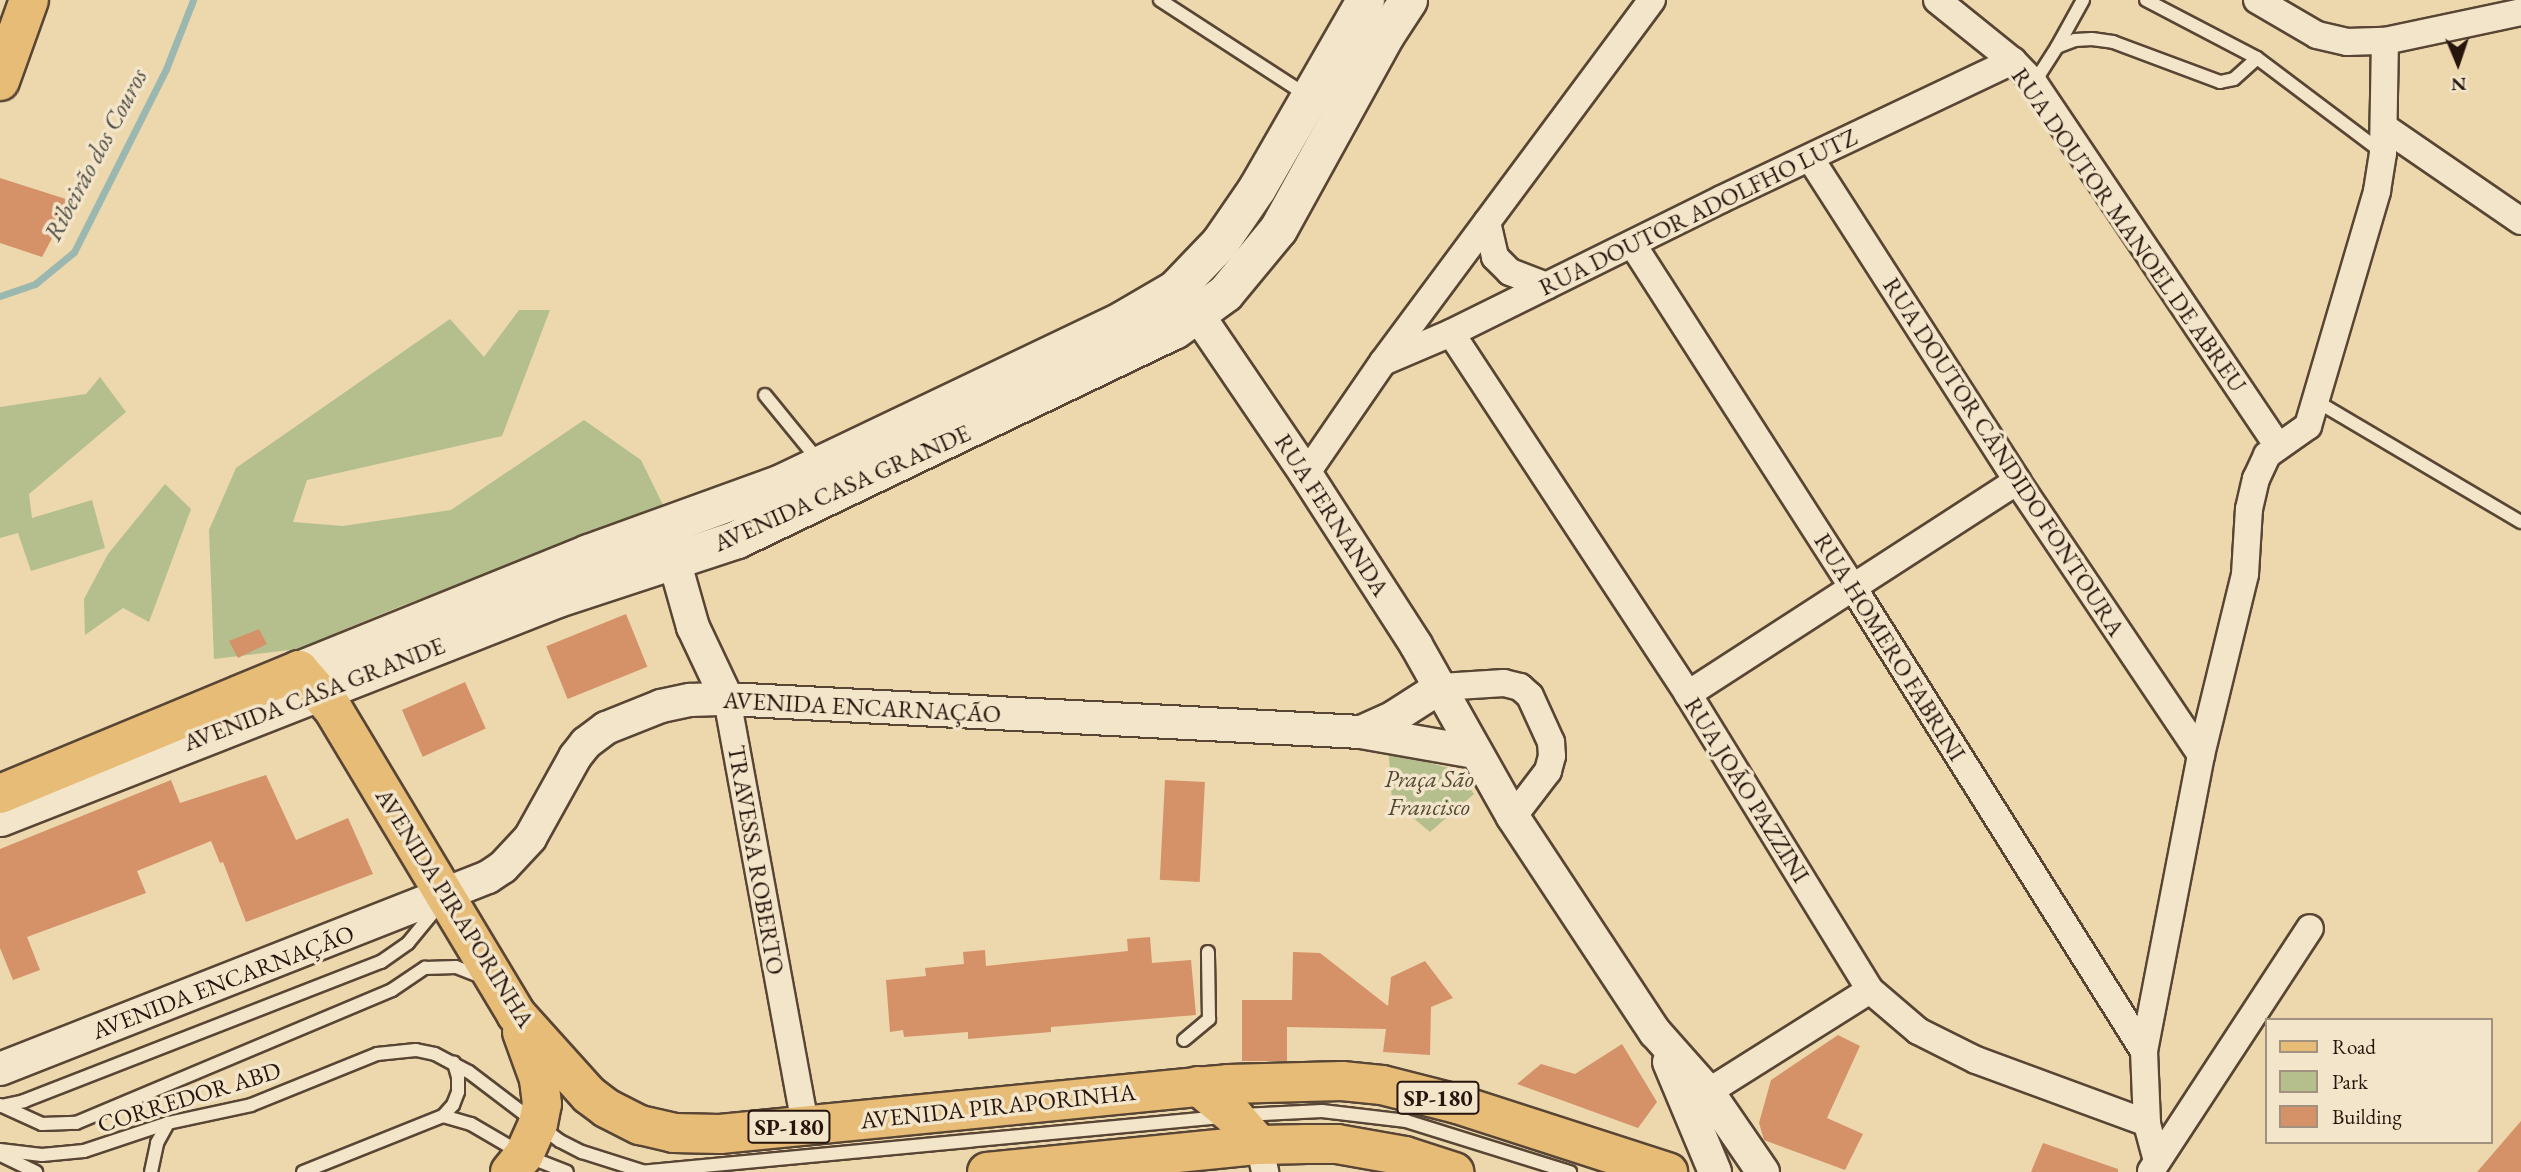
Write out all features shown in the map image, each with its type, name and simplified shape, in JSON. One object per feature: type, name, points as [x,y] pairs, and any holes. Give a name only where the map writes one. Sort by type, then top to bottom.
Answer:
[{"type":"main road","points":[[0,80],[29,0]]},
{"type":"main road","name":"AVENIDA CASA GRANDE","points":[[1186,302],[1220,242],[1257,188],[1365,0]]},
{"type":"main road","name":"AVENIDA CASA GRANDE","points":[[0,794],[309,681],[737,539],[829,479],[1122,320],[1186,302],[1234,283],[1278,229],[1385,34],[1408,0]]},
{"type":"main road","name":"AVENIDA CASA GRANDE","points":[[0,817],[309,681],[588,553],[733,502],[829,479]]},
{"type":"main road","name":"AVENIDA PIRAPORINHA","points":[[309,681],[333,709],[509,1002],[589,1095],[606,1108],[640,1125],[695,1135],[1198,1086],[1289,1080],[1382,1085],[1457,1104],[1668,1172]]},
{"type":"main road","points":[[509,1002],[539,1079],[542,1104],[524,1151]]},
{"type":"main road","points":[[1198,1086],[1234,1116],[1262,1159]]},
{"type":"main road","name":"SP-180","points":[[987,1172],[1262,1159],[1337,1144],[1405,1156],[1454,1172]]},
{"type":"street","points":[[1307,474],[1383,362],[1652,0]]},
{"type":"street","name":"RUA DOUTOR MANOEL DE ABREU","points":[[1937,0],[2013,61],[2034,83],[2277,445]]},
{"type":"street","points":[[2257,0],[2317,34],[2347,42],[2385,41],[2489,8],[2520,14]]},
{"type":"street","points":[[2153,1166],[2147,1123],[2144,1051],[2201,755],[2245,574],[2249,509],[2256,479],[2267,455],[2277,445],[2308,426],[2316,401],[2377,191],[2383,140],[2385,41]]},
{"type":"street","name":"RUA DOUTOR ADOLFHO LUTZ","points":[[1383,362],[1451,333],[2013,61]]},
{"type":"street","points":[[2383,140],[2521,221]]},
{"type":"street","name":"RUA DOUTOR CÂNDIDO FONTOURA","points":[[1810,158],[2017,481],[2201,755]]},
{"type":"street","points":[[1487,222],[1495,257],[1510,272],[1546,286]]},
{"type":"street","name":"RUA HOMERO FABRINI","points":[[1633,245],[1854,589],[2144,1051]]},
{"type":"street","name":"RUA FERNANDA","points":[[1186,302],[1307,474],[1441,687],[1474,751]]},
{"type":"street","name":"RUA JOÃO PAZZINI","points":[[1451,333],[1688,694],[1870,990],[1918,1031],[1976,1060],[2147,1123]]},
{"type":"street","points":[[1688,694],[2017,481]]},
{"type":"street","name":"TRAVESSA ROBERTO","points":[[674,560],[693,627],[727,699],[805,1126]]},
{"type":"street","name":"AVENIDA ENCARNAÇÃO","points":[[1361,733],[1394,717],[1441,687],[1504,683],[1520,687],[1530,696],[1551,741],[1552,756],[1548,771],[1513,817]]},
{"type":"street","name":"AVENIDA ENCARNAÇÃO","points":[[0,1069],[446,896],[488,877],[515,856],[530,838],[575,757],[595,736],[628,717],[661,706],[690,700],[727,699],[1361,733],[1474,751]]},
{"type":"street","points":[[1474,751],[1513,817],[1655,1032],[1708,1092],[1763,1172]]},
{"type":"street","points":[[2153,1166],[2310,928]]},
{"type":"street","points":[[1708,1092],[1870,990]]},
{"type":"street","points":[[1655,1032],[1715,1172]]},
{"type":"lane","points":[[1160,0],[1308,96]]},
{"type":"lane","points":[[2034,83],[2083,0]]},
{"type":"lane","points":[[2146,0],[2257,58],[2324,106],[2383,140]]},
{"type":"lane","points":[[2057,47],[2092,38],[2113,42],[2220,82],[2234,79],[2257,58]]},
{"type":"lane","points":[[765,395],[829,479]]},
{"type":"lane","points":[[2316,401],[2521,522]]},
{"type":"lane","name":"AVENIDA ENCARNAÇÃO","points":[[1,1106],[24,1101],[381,962],[408,943],[446,896]]},
{"type":"lane","points":[[1184,1040],[1209,1018],[1208,952]]},
{"type":"lane","points":[[1,1106],[42,1124],[76,1123],[392,990],[425,968],[441,966],[471,972],[509,1002]]},
{"type":"lane","name":"CORREDOR ABD","points":[[0,1152],[61,1155],[84,1151],[168,1123],[251,1105],[377,1054],[416,1050],[454,1063],[524,1151]]},
{"type":"lane","points":[[303,1172],[443,1116],[453,1105],[458,1091],[454,1063]]},
{"type":"lane","name":"CORREDOR ABD","points":[[639,1172],[1234,1116],[1322,1111],[1406,1121],[1570,1172]]},
{"type":"lane","name":"CORREDOR ABD","points":[[443,1116],[471,1124],[567,1172]]},
{"type":"lane","points":[[151,1172],[157,1143],[168,1123]]},
{"type":"lane","name":"CORREDOR ABD","points":[[524,1151],[560,1141],[582,1152],[645,1171]]},
{"type":"lane","name":"CORREDOR ABD","points":[[0,1152],[36,1172]]},
{"type":"green space","points":[[519,310],[550,310],[502,436],[307,480],[293,522],[343,526],[451,510],[584,420],[641,460],[665,509],[401,606],[298,649],[214,659],[209,530],[236,468],[450,319],[484,357]]},
{"type":"green space","points":[[100,377],[126,412],[29,494],[32,518],[92,500],[105,548],[31,571],[18,533],[0,538],[0,407],[86,394]]},
{"type":"green space","points":[[165,484],[191,509],[149,622],[123,608],[85,635],[84,599],[108,554]]},
{"type":"green space","name":"Praça São Francisco","points":[[1389,756],[1404,756],[1456,770],[1474,794],[1430,832],[1392,800]]},
{"type":"building","points":[[0,178],[72,201],[42,257],[0,243]]},
{"type":"building","points":[[626,614],[647,667],[568,699],[546,646]]},
{"type":"building","points":[[259,629],[267,644],[238,658],[229,641]]},
{"type":"building","points":[[465,682],[486,729],[423,757],[402,710]]},
{"type":"building","points":[[266,775],[296,840],[348,818],[373,874],[246,922],[223,862],[220,863],[211,841],[137,871],[146,893],[27,937],[40,970],[13,980],[0,948],[0,849],[171,780],[180,803]]},
{"type":"building","points":[[1165,780],[1205,782],[1200,882],[1160,880]]},
{"type":"building","points":[[1150,937],[1152,963],[1191,960],[1196,1015],[1051,1027],[1051,1032],[968,1039],[968,1032],[904,1037],[903,1030],[890,1032],[886,980],[926,976],[925,968],[964,964],[963,952],[985,950],[986,966],[1128,951],[1127,939]]},
{"type":"building","points":[[1293,952],[1320,953],[1388,1006],[1391,977],[1425,961],[1453,998],[1431,1007],[1430,1055],[1383,1052],[1386,1029],[1287,1027],[1287,1061],[1242,1061],[1242,1000],[1292,1000]]},
{"type":"building","points":[[1838,1035],[1860,1046],[1827,1118],[1863,1134],[1845,1170],[1764,1140],[1759,1123],[1771,1080]]},
{"type":"building","points":[[1622,1044],[1657,1102],[1638,1128],[1517,1084],[1541,1064],[1575,1074]]},
{"type":"building","points":[[2521,1121],[2521,1172],[2477,1172]]},
{"type":"building","points":[[2043,1143],[2118,1169],[2118,1172],[2031,1172]]},
{"type":"waterway","name":"Ribeirão dos Couros","points":[[0,296],[35,284],[74,252],[166,69],[193,0]]}]
